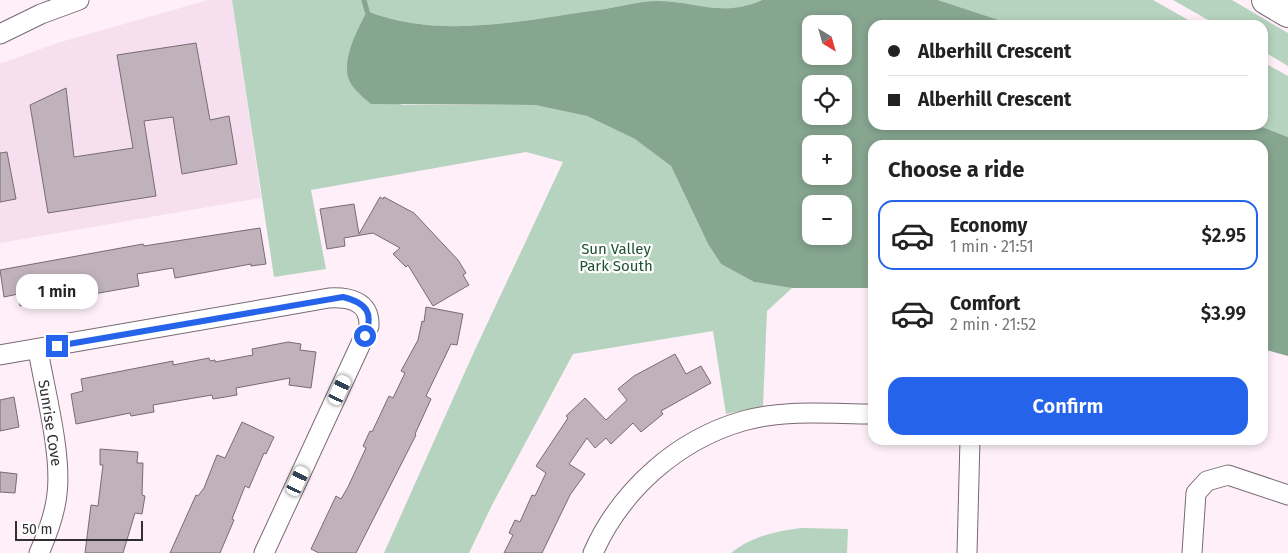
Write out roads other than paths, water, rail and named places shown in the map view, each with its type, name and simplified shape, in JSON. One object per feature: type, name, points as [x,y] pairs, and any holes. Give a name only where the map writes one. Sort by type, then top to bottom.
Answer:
[{"type":"main road","points":[[1266,0],[1288,13]]},
{"type":"street","points":[[0,34],[40,14],[79,0]]},
{"type":"street","points":[[0,355],[38,350],[329,298],[343,297],[356,300],[365,308],[369,316],[365,336],[264,553]]},
{"type":"street","name":"Sunrise Cove","points":[[38,350],[58,465],[57,494],[48,534],[39,553]]},
{"type":"street","points":[[594,553],[621,504],[642,480],[665,461],[700,439],[744,420],[790,414],[868,414]]},
{"type":"street","points":[[967,553],[970,445]]},
{"type":"street","points":[[1192,553],[1196,493],[1207,481],[1228,475],[1288,495]]},
{"type":"waterway","points":[[364,0],[367,11]]},
{"type":"park label","name":"Sun Valley Park South","points":[[616,258]]}]
